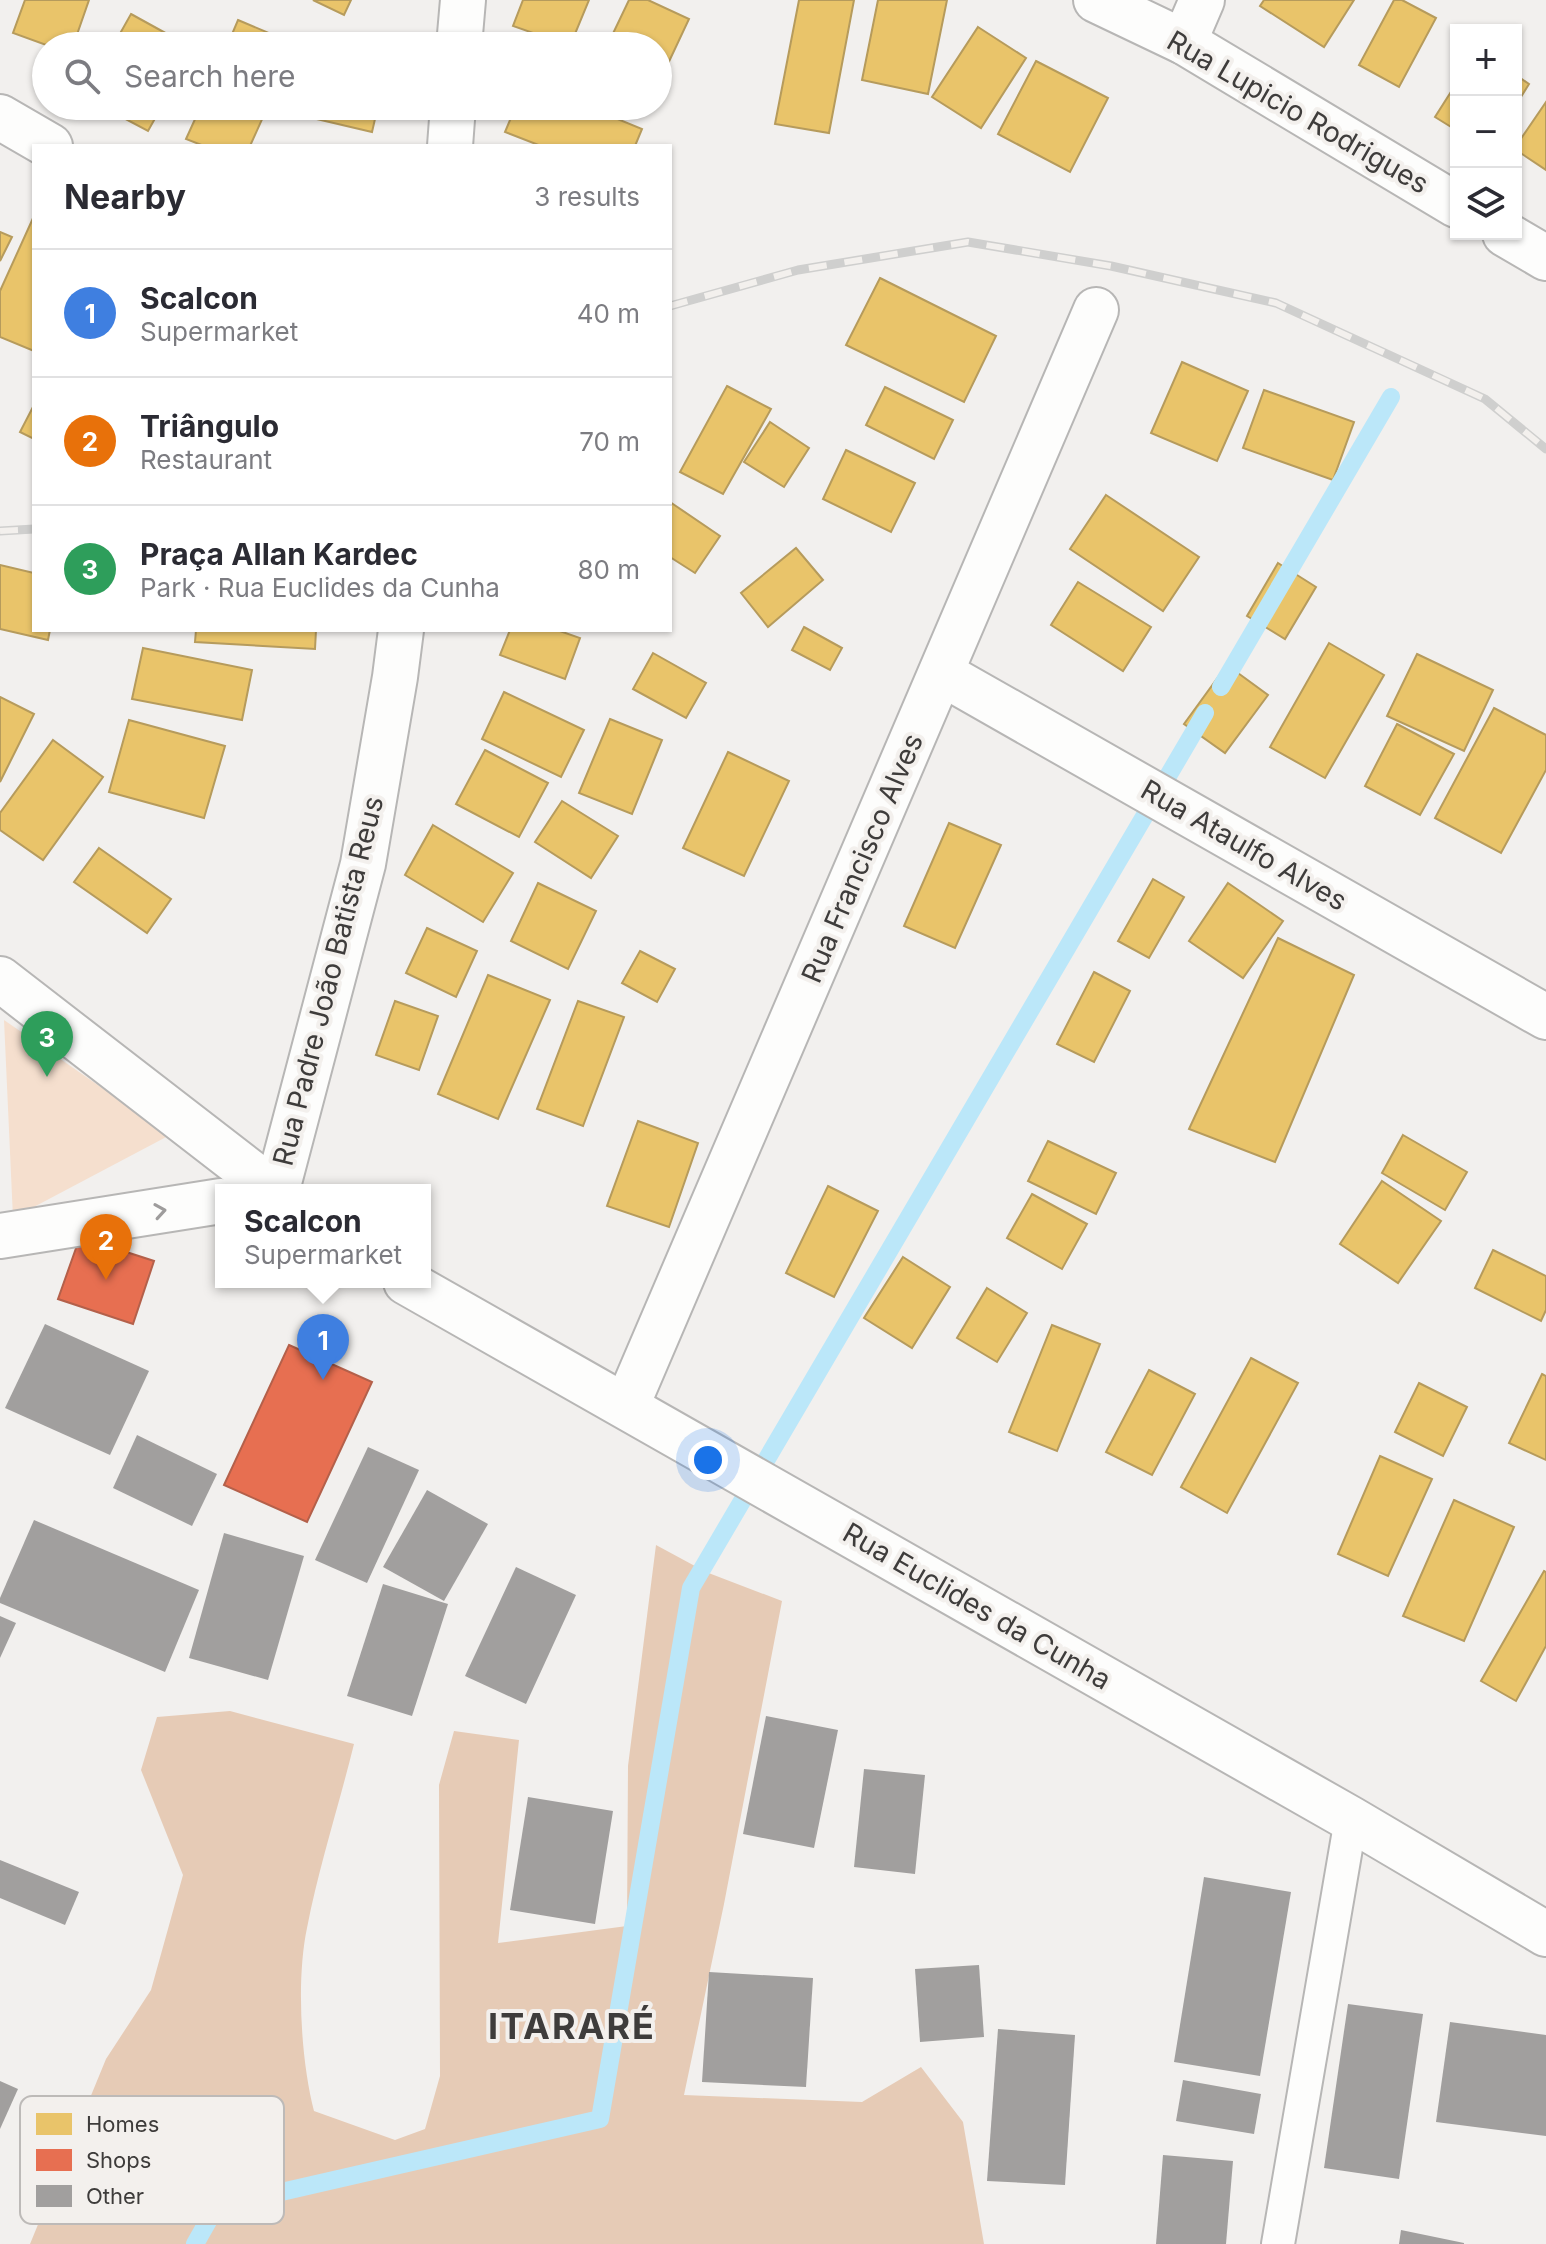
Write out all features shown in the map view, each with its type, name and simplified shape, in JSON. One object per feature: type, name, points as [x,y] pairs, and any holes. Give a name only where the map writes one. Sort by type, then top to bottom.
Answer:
[{"type":"street","points":[[460,32],[463,0]]},
{"type":"street","name":"Rua Lupicio Rodrigues","points":[[1096,0],[1184,42],[1450,201]]},
{"type":"street","points":[[1184,42],[1202,0]]},
{"type":"street","points":[[0,117],[47,144]]},
{"type":"street","points":[[450,144],[452,120]]},
{"type":"street","points":[[1515,240],[1546,258]]},
{"type":"street","name":"Rua Francisco Alves","points":[[627,1405],[1096,310]]},
{"type":"street","name":"Rua Padre João Batista Reus","points":[[277,1184],[363,864],[401,632]]},
{"type":"street","name":"Rua Ataulfo Alves","points":[[941,673],[1546,1017]]},
{"type":"street","points":[[0,979],[267,1184]]},
{"type":"street","points":[[0,1236],[215,1202]]},
{"type":"street","name":"Rua Euclides da Cunha","points":[[417,1288],[1351,1819],[1546,1934]]},
{"type":"lane","points":[[1278,2244],[1351,1819]]},
{"type":"shaded area","points":[[4,1020],[170,1135],[13,1218]]},
{"type":"shaded area","points":[[656,1545],[706,1572],[782,1601],[684,2095],[862,2102],[921,2067],[963,2122],[984,2244],[30,2244],[38,2224],[284,2224],[284,2096],[91,2096],[106,2059],[151,1990],[183,1875],[141,1770],[157,1717],[230,1711],[354,1744],[307,1928],[301,1996],[303,2045],[314,2111],[395,2140],[425,2129],[440,2076],[439,1785],[454,1731],[519,1740],[498,1943],[627,1926],[628,1766]]},
{"type":"building: Homes","points":[[25,0],[89,0],[78,32],[32,32],[32,40],[13,33]]},
{"type":"building: Homes","points":[[313,0],[351,0],[344,15]]},
{"type":"building: Homes","points":[[523,0],[589,0],[576,32],[530,32],[513,26]]},
{"type":"building: Homes","points":[[629,0],[648,0],[689,19],[672,55],[672,32],[614,32]]},
{"type":"building: Homes","points":[[799,0],[854,0],[829,133],[775,124]]},
{"type":"building: Homes","points":[[878,0],[947,0],[928,94],[862,80]]},
{"type":"building: Homes","points":[[1264,0],[1354,0],[1324,47],[1260,6]]},
{"type":"building: Homes","points":[[1394,0],[1402,0],[1436,18],[1399,87],[1359,65]]},
{"type":"building: Homes","points":[[131,14],[164,32],[121,32]]},
{"type":"building: Homes","points":[[238,20],[266,32],[233,32]]},
{"type":"building: Homes","points":[[978,27],[1026,58],[981,128],[932,97]]},
{"type":"building: Homes","points":[[1036,61],[1108,98],[1070,172],[998,134]]},
{"type":"building: Homes","points":[[1522,79],[1529,84],[1522,95]]},
{"type":"building: Homes","points":[[1450,93],[1450,126],[1435,117]]},
{"type":"building: Homes","points":[[1546,102],[1546,170],[1522,154],[1522,137]]},
{"type":"building: Homes","points":[[127,120],[154,120],[148,131]]},
{"type":"building: Homes","points":[[195,120],[262,120],[251,144],[199,144],[186,139]]},
{"type":"building: Homes","points":[[321,120],[375,120],[372,132]]},
{"type":"building: Homes","points":[[510,120],[620,120],[642,129],[636,144],[536,144],[505,132]]},
{"type":"building: Homes","points":[[32,220],[32,350],[0,337],[0,291]]},
{"type":"building: Homes","points":[[0,232],[12,237],[0,261]]},
{"type":"building: Homes","points":[[880,278],[996,336],[964,402],[846,345]]},
{"type":"building: Homes","points":[[1182,362],[1248,391],[1217,461],[1151,433]]},
{"type":"building: Homes","points":[[727,386],[771,409],[723,494],[680,472]]},
{"type":"building: Homes","points":[[885,387],[953,420],[934,459],[866,425]]},
{"type":"building: Homes","points":[[1264,390],[1354,422],[1333,480],[1243,448]]},
{"type":"building: Homes","points":[[32,409],[32,438],[20,432]]},
{"type":"building: Homes","points":[[770,422],[809,448],[784,487],[744,462]]},
{"type":"building: Homes","points":[[846,450],[915,483],[891,532],[823,499]]},
{"type":"building: Homes","points":[[1106,495],[1199,557],[1163,611],[1070,549]]},
{"type":"building: Homes","points":[[672,503],[720,536],[695,573],[672,558]]},
{"type":"building: Homes","points":[[796,548],[823,580],[768,627],[741,593]]},
{"type":"building: Homes","points":[[1278,563],[1316,587],[1285,639],[1247,616]]},
{"type":"building: Homes","points":[[0,565],[32,573],[32,632],[50,632],[48,640],[0,629]]},
{"type":"building: Homes","points":[[1078,582],[1151,627],[1123,671],[1051,625]]},
{"type":"building: Homes","points":[[804,627],[842,648],[830,670],[792,650]]},
{"type":"building: Homes","points":[[196,632],[316,632],[315,649],[195,642]]},
{"type":"building: Homes","points":[[509,632],[563,632],[580,638],[565,679],[500,655]]},
{"type":"building: Homes","points":[[1329,643],[1384,675],[1325,778],[1270,747]]},
{"type":"building: Homes","points":[[143,648],[252,670],[242,720],[132,699]]},
{"type":"building: Homes","points":[[653,653],[706,683],[686,718],[633,689]]},
{"type":"building: Homes","points":[[1417,654],[1493,690],[1464,751],[1387,716]]},
{"type":"building: Homes","points":[[1227,665],[1268,695],[1225,753],[1184,724]]},
{"type":"building: Homes","points":[[504,692],[584,730],[561,777],[482,739]]},
{"type":"building: Homes","points":[[0,697],[34,714],[0,782]]},
{"type":"building: Homes","points":[[1494,708],[1546,735],[1546,770],[1501,853],[1435,818]]},
{"type":"building: Homes","points":[[610,719],[662,740],[632,814],[579,793]]},
{"type":"building: Homes","points":[[129,720],[225,746],[204,818],[109,792]]},
{"type":"building: Homes","points":[[1397,724],[1454,754],[1420,815],[1365,786]]},
{"type":"building: Homes","points":[[53,740],[103,777],[43,860],[0,830],[0,813]]},
{"type":"building: Homes","points":[[485,750],[548,783],[519,837],[456,804]]},
{"type":"building: Homes","points":[[728,752],[789,781],[744,876],[683,848]]},
{"type":"building: Homes","points":[[562,801],[618,836],[591,878],[535,842]]},
{"type":"building: Homes","points":[[949,823],[1001,845],[955,948],[904,926]]},
{"type":"building: Homes","points":[[433,825],[513,873],[483,922],[405,875]]},
{"type":"building: Homes","points":[[99,848],[171,899],[147,933],[74,882]]},
{"type":"building: Homes","points":[[1153,879],[1184,897],[1149,958],[1118,941]]},
{"type":"building: Homes","points":[[538,883],[596,911],[568,969],[511,941]]},
{"type":"building: Homes","points":[[1228,883],[1283,921],[1243,978],[1189,941]]},
{"type":"building: Homes","points":[[427,928],[477,951],[456,997],[406,973]]},
{"type":"building: Homes","points":[[1278,938],[1354,975],[1275,1162],[1189,1129]]},
{"type":"building: Homes","points":[[640,951],[675,969],[657,1002],[622,983]]},
{"type":"building: Homes","points":[[1094,972],[1130,991],[1094,1062],[1057,1044]]},
{"type":"building: Homes","points":[[488,975],[550,1000],[498,1119],[438,1094]]},
{"type":"building: Homes","points":[[395,1001],[438,1016],[419,1070],[376,1055]]},
{"type":"building: Homes","points":[[578,1001],[624,1017],[583,1126],[537,1109]]},
{"type":"building: Homes","points":[[638,1121],[698,1143],[669,1227],[607,1206]]},
{"type":"building: Homes","points":[[1403,1135],[1467,1172],[1445,1210],[1382,1173]]},
{"type":"building: Homes","points":[[1048,1141],[1116,1173],[1096,1214],[1028,1181]]},
{"type":"building: Homes","points":[[1382,1181],[1441,1221],[1398,1283],[1340,1244]]},
{"type":"building: Homes","points":[[828,1186],[878,1211],[834,1297],[786,1273]]},
{"type":"building: Homes","points":[[1032,1194],[1087,1224],[1062,1269],[1007,1238]]},
{"type":"building: Homes","points":[[1493,1250],[1546,1276],[1546,1310],[1541,1321],[1475,1288]]},
{"type":"building: Homes","points":[[903,1257],[950,1287],[912,1348],[864,1318]]},
{"type":"building: Homes","points":[[987,1288],[1027,1313],[997,1362],[957,1338]]},
{"type":"building: Homes","points":[[1052,1325],[1100,1344],[1057,1451],[1009,1432]]},
{"type":"building: Homes","points":[[1251,1358],[1298,1383],[1227,1513],[1181,1487]]},
{"type":"building: Homes","points":[[1149,1370],[1195,1394],[1152,1475],[1106,1452]]},
{"type":"building: Homes","points":[[1542,1374],[1546,1376],[1546,1460],[1509,1443]]},
{"type":"building: Homes","points":[[1419,1383],[1467,1407],[1443,1456],[1395,1432]]},
{"type":"building: Homes","points":[[1380,1456],[1432,1479],[1388,1576],[1338,1554]]},
{"type":"building: Homes","points":[[1454,1500],[1514,1527],[1464,1641],[1403,1616]]},
{"type":"building: Homes","points":[[1544,1571],[1546,1646],[1516,1701],[1481,1681]]},
{"type":"building: Shops","points":[[80,1237],[154,1261],[133,1324],[58,1299]]},
{"type":"building: Shops","points":[[289,1345],[372,1382],[307,1522],[224,1485]]},
{"type":"building: Other","points":[[45,1324],[149,1371],[110,1455],[5,1408]]},
{"type":"building: Other","points":[[137,1435],[217,1474],[192,1526],[113,1488]]},
{"type":"building: Other","points":[[368,1447],[419,1470],[367,1583],[315,1560]]},
{"type":"building: Other","points":[[427,1490],[488,1524],[444,1601],[383,1567]]},
{"type":"building: Other","points":[[34,1520],[199,1590],[165,1672],[0,1603]]},
{"type":"building: Other","points":[[224,1533],[304,1556],[268,1680],[189,1658]]},
{"type":"building: Other","points":[[516,1567],[576,1595],[526,1704],[465,1676]]},
{"type":"building: Other","points":[[383,1584],[448,1604],[412,1716],[347,1696]]},
{"type":"building: Other","points":[[0,1616],[16,1623],[0,1658]]},
{"type":"building: Other","points":[[766,1716],[838,1730],[814,1848],[743,1834]]},
{"type":"building: Other","points":[[864,1769],[925,1775],[915,1874],[854,1867]]},
{"type":"building: Other","points":[[528,1797],[613,1811],[595,1924],[510,1910]]},
{"type":"building: Other","points":[[0,1860],[79,1892],[65,1925],[0,1898]]},
{"type":"building: Other","points":[[1204,1877],[1291,1892],[1260,2076],[1174,2062]]},
{"type":"building: Other","points":[[979,1965],[984,2037],[920,2042],[915,1969]]},
{"type":"building: Other","points":[[709,1972],[813,1978],[806,2087],[702,2082]]},
{"type":"building: Other","points":[[1348,2004],[1423,2014],[1399,2179],[1324,2168]]},
{"type":"building: Other","points":[[1450,2022],[1546,2035],[1546,2136],[1436,2122]]},
{"type":"building: Other","points":[[998,2029],[1075,2035],[1065,2185],[987,2181]]},
{"type":"building: Other","points":[[1183,2080],[1261,2094],[1254,2134],[1176,2121]]},
{"type":"building: Other","points":[[0,2081],[18,2089],[0,2129]]},
{"type":"building: Other","points":[[1163,2155],[1233,2161],[1226,2244],[1156,2244]]},
{"type":"building: Other","points":[[1401,2230],[1464,2243],[1464,2244],[1399,2244]]},
{"type":"waterway","points":[[1221,687],[1391,397]]},
{"type":"waterway","points":[[284,2191],[600,2119],[691,1588],[1205,713]]},
{"type":"waterway","points":[[195,2244],[206,2224]]},
{"type":"railway","points":[[672,305],[798,270],[968,242],[1111,266],[1276,303],[1485,399],[1546,449]]},
{"type":"railway","points":[[0,531],[32,529]]},
{"type":"place","name":"Praça Allan Kardec","points":[[47,1077]]},
{"type":"place","name":"Triângulo","points":[[106,1280]]},
{"type":"place","name":"Scalcon","points":[[323,1380]]},
{"type":"district","name":"ITARARÉ","points":[[572,2026]]}]
